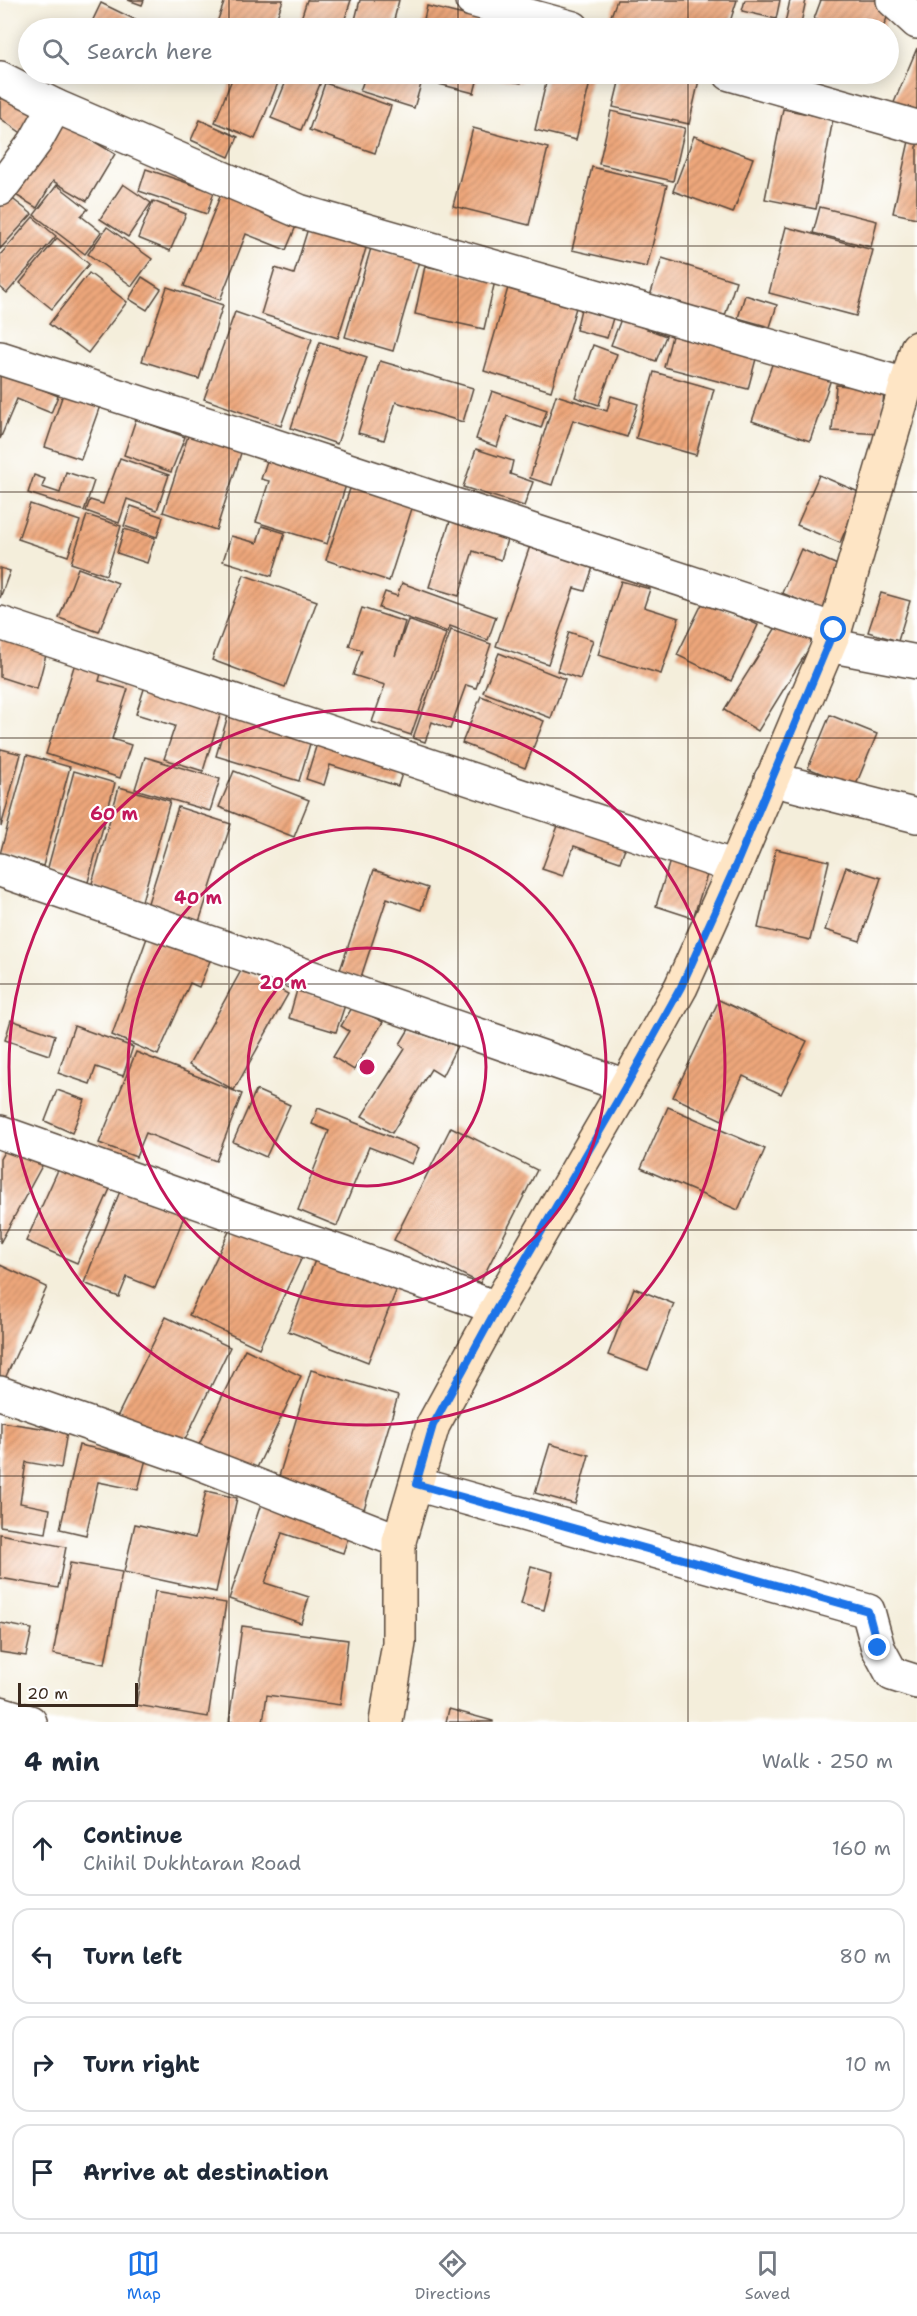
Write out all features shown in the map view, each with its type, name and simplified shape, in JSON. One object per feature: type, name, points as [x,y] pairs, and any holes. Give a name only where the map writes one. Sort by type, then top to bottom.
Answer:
[{"type":"street","points":[[472,0],[537,18]]},
{"type":"street","points":[[893,0],[917,22]]},
{"type":"street","points":[[0,78],[55,106],[299,211],[906,385]]},
{"type":"street","points":[[765,84],[917,127]]},
{"type":"street","points":[[0,189],[35,142],[55,106]]},
{"type":"street","points":[[386,1722],[399,1643],[399,1541],[433,1425],[497,1308],[681,987],[735,867],[831,638],[917,348]]},
{"type":"street","points":[[0,358],[272,445],[831,638],[917,662]]},
{"type":"street","points":[[0,623],[735,867]]},
{"type":"street","points":[[771,779],[917,816]]},
{"type":"street","points":[[0,870],[626,1086]]},
{"type":"street","points":[[0,1132],[497,1308]]},
{"type":"street","points":[[0,1393],[187,1458],[399,1541]]},
{"type":"street","points":[[416,1484],[868,1611],[878,1648],[892,1674],[917,1682]]},
{"type":"street","points":[[0,1713],[30,1722]]},
{"type":"building","points":[[128,0],[144,0],[142,5]]},
{"type":"building","points":[[225,0],[283,0],[277,18],[219,18]]},
{"type":"building","points":[[307,0],[351,0],[345,18],[301,18]]},
{"type":"building","points":[[360,0],[399,0],[394,18],[356,18]]},
{"type":"building","points":[[617,0],[737,0],[731,18],[618,18],[611,16]]},
{"type":"building","points":[[745,0],[780,0],[776,18],[742,11]]},
{"type":"building","points":[[790,0],[806,0],[802,18],[786,18]]},
{"type":"building","points":[[821,0],[878,0],[892,5],[887,18],[814,18]]},
{"type":"building","points":[[101,3],[132,18],[94,18]]},
{"type":"building","points":[[427,6],[476,18],[424,18]]},
{"type":"building","points":[[917,48],[917,111],[893,105]]},
{"type":"building","points":[[230,84],[278,84],[255,139],[215,122]]},
{"type":"building","points":[[285,84],[320,84],[301,130],[271,118]]},
{"type":"building","points":[[325,84],[391,106],[375,153],[309,130]]},
{"type":"building","points":[[362,84],[421,84],[414,108],[360,91]]},
{"type":"building","points":[[439,84],[476,84],[474,93]]},
{"type":"building","points":[[546,84],[590,84],[576,140],[535,130]]},
{"type":"building","points":[[619,84],[698,84],[689,124],[613,107]]},
{"type":"building","points":[[0,87],[46,111],[30,139],[0,118]]},
{"type":"building","points":[[783,109],[833,119],[816,209],[765,199]]},
{"type":"building","points":[[611,111],[685,128],[673,181],[599,164]]},
{"type":"building","points":[[58,120],[115,154],[87,201],[53,181],[37,208],[14,194]]},
{"type":"building","points":[[200,120],[238,137],[229,157],[191,140]]},
{"type":"building","points":[[473,128],[548,148],[529,225],[453,206]]},
{"type":"building","points":[[694,136],[753,158],[733,213],[673,191]]},
{"type":"building","points":[[909,141],[917,143],[917,218],[893,213]]},
{"type":"building","points":[[592,167],[667,185],[647,267],[572,250]]},
{"type":"building","points":[[146,169],[214,192],[207,214],[139,191]]},
{"type":"building","points":[[123,184],[151,203],[128,237],[100,219]]},
{"type":"building","points":[[57,185],[88,209],[81,216],[101,232],[85,254],[34,215]]},
{"type":"building","points":[[223,189],[299,219],[286,250],[246,234],[220,300],[184,286]]},
{"type":"building","points":[[10,197],[32,214],[0,249],[0,207]]},
{"type":"building","points":[[153,201],[186,214],[170,251],[138,238]]},
{"type":"building","points":[[820,207],[877,221],[871,247],[813,233]]},
{"type":"building","points":[[33,217],[56,236],[7,293],[0,287],[0,255]]},
{"type":"building","points":[[309,225],[368,242],[338,338],[261,314],[275,268],[294,274]]},
{"type":"building","points":[[107,227],[152,259],[132,286],[88,254]]},
{"type":"building","points":[[786,227],[873,250],[856,316],[769,293]]},
{"type":"building","points":[[57,238],[89,264],[52,309],[20,283]]},
{"type":"building","points":[[371,248],[419,261],[393,351],[345,337]]},
{"type":"building","points":[[662,258],[736,281],[724,319],[650,296]]},
{"type":"building","points":[[425,266],[495,281],[484,329],[415,314]]},
{"type":"building","points":[[89,273],[127,302],[88,353],[49,324]]},
{"type":"building","points":[[142,277],[161,289],[147,310],[129,299]]},
{"type":"building","points":[[510,281],[578,301],[551,391],[484,371]]},
{"type":"building","points":[[167,287],[223,305],[199,379],[142,361]]},
{"type":"building","points":[[745,295],[777,305],[770,327],[738,318]]},
{"type":"building","points":[[581,309],[613,318],[607,338],[576,330]]},
{"type":"building","points":[[235,312],[312,339],[281,426],[204,399]]},
{"type":"building","points":[[621,319],[666,336],[656,361],[611,345]]},
{"type":"building","points":[[673,332],[757,355],[748,389],[664,367]]},
{"type":"building","points":[[320,342],[367,357],[337,444],[291,428]]},
{"type":"building","points":[[593,345],[617,354],[599,405],[575,397]]},
{"type":"building","points":[[774,359],[831,379],[810,441],[752,421]]},
{"type":"building","points":[[380,361],[473,388],[463,422],[396,402],[384,440],[358,433]]},
{"type":"building","points":[[0,371],[58,396],[51,413],[17,399],[0,439]]},
{"type":"building","points":[[654,372],[714,389],[696,455],[636,438]]},
{"type":"building","points":[[836,385],[884,389],[881,434],[832,431]]},
{"type":"building","points":[[64,391],[101,403],[81,459],[45,447]]},
{"type":"building","points":[[492,391],[547,410],[541,428],[507,416],[497,447],[476,439]]},
{"type":"building","points":[[556,395],[607,411],[611,396],[638,404],[627,437],[573,420],[552,485],[530,478]]},
{"type":"building","points":[[136,419],[185,437],[171,472],[124,455]]},
{"type":"building","points":[[189,433],[242,450],[216,530],[163,512]]},
{"type":"building","points":[[476,449],[513,461],[510,474],[533,482],[524,506],[463,487]]},
{"type":"building","points":[[120,458],[169,475],[157,510],[127,499],[119,523],[86,511],[90,500],[103,504]]},
{"type":"building","points":[[267,461],[346,485],[327,544],[256,522],[269,481],[261,479]]},
{"type":"building","points":[[66,472],[94,481],[84,511],[28,493],[34,475],[45,479],[42,487],[60,493]]},
{"type":"building","points":[[819,475],[861,493],[840,543],[797,525]]},
{"type":"building","points":[[352,483],[414,502],[389,581],[326,560]]},
{"type":"building","points":[[30,504],[80,521],[68,556],[18,539]]},
{"type":"building","points":[[131,506],[163,517],[157,537],[124,526]]},
{"type":"building","points":[[87,515],[121,526],[106,575],[71,563]]},
{"type":"building","points":[[451,518],[508,536],[501,560],[473,551],[459,596],[429,587]]},
{"type":"building","points":[[262,526],[285,533],[272,576],[223,561],[231,536],[257,543]]},
{"type":"building","points":[[124,529],[155,538],[147,563],[117,553]]},
{"type":"building","points":[[531,543],[594,564],[585,591],[574,588],[548,664],[496,646]]},
{"type":"building","points":[[801,549],[842,567],[823,610],[782,593]]},
{"type":"building","points":[[0,568],[10,571],[0,598]]},
{"type":"building","points":[[78,568],[118,583],[99,632],[59,618]]},
{"type":"building","points":[[244,575],[317,601],[285,687],[212,660]]},
{"type":"building","points":[[621,581],[650,589],[644,607],[679,618],[661,674],[598,655]]},
{"type":"building","points":[[402,583],[496,617],[488,640],[450,626],[448,632],[379,608],[385,592],[397,596]]},
{"type":"building","points":[[881,593],[910,601],[898,641],[868,632]]},
{"type":"building","points":[[704,600],[758,625],[731,681],[677,655]]},
{"type":"building","points":[[362,608],[405,622],[395,656],[408,620],[446,634],[411,735],[372,722],[385,685],[353,675],[362,650],[349,646]]},
{"type":"building","points":[[780,621],[813,642],[758,731],[724,710]]},
{"type":"building","points":[[451,630],[491,644],[476,688],[466,685],[450,729],[432,722],[425,742],[413,738]]},
{"type":"building","points":[[569,632],[593,640],[580,679],[557,671]]},
{"type":"building","points":[[0,638],[47,651],[37,689],[0,677]]},
{"type":"building","points":[[499,653],[565,679],[551,718],[483,692]]},
{"type":"building","points":[[77,657],[103,666],[99,681],[128,689],[112,739],[131,745],[120,778],[46,754]]},
{"type":"building","points":[[145,686],[222,709],[203,771],[164,759],[175,726],[136,714]]},
{"type":"building","points":[[481,696],[544,721],[525,768],[462,743]]},
{"type":"building","points":[[229,712],[312,737],[299,781],[216,756]]},
{"type":"building","points":[[830,715],[877,734],[855,787],[808,768]]},
{"type":"building","points":[[319,737],[405,764],[398,786],[330,765],[324,785],[306,779]]},
{"type":"building","points":[[1,749],[21,754],[1,827],[0,752]]},
{"type":"building","points":[[27,755],[70,767],[43,866],[0,854]]},
{"type":"building","points":[[145,757],[220,779],[210,811],[135,789]]},
{"type":"building","points":[[74,771],[115,783],[88,882],[47,871]]},
{"type":"building","points":[[234,771],[309,800],[294,837],[219,807]]},
{"type":"building","points":[[119,787],[170,801],[142,901],[91,887]]},
{"type":"building","points":[[178,807],[231,824],[199,922],[147,906]]},
{"type":"building","points":[[562,815],[628,839],[620,862],[574,846],[563,876],[542,869]]},
{"type":"building","points":[[776,849],[829,861],[810,940],[758,928]]},
{"type":"building","points":[[672,854],[710,866],[693,918],[656,906]]},
{"type":"building","points":[[846,867],[881,878],[860,941],[825,930]]},
{"type":"building","points":[[374,870],[428,888],[421,910],[387,898],[360,980],[339,973]]},
{"type":"building","points":[[148,935],[210,961],[199,987],[190,983],[158,1055],[112,1035]]},
{"type":"building","points":[[242,969],[288,994],[234,1090],[189,1065]]},
{"type":"building","points":[[297,990],[345,1005],[336,1032],[289,1018]]},
{"type":"building","points":[[719,1000],[807,1041],[781,1094],[743,1076],[722,1120],[673,1097]]},
{"type":"building","points":[[353,1006],[383,1022],[354,1070],[333,1057],[349,1031],[341,1026]]},
{"type":"building","points":[[11,1020],[55,1035],[49,1055],[5,1040]]},
{"type":"building","points":[[74,1026],[133,1047],[123,1076],[96,1067],[90,1084],[58,1073]]},
{"type":"building","points":[[409,1029],[457,1046],[442,1076],[431,1069],[392,1133],[362,1116],[405,1049],[400,1044]]},
{"type":"building","points":[[136,1052],[242,1094],[216,1161],[146,1133],[136,1157],[99,1143]]},
{"type":"building","points":[[57,1090],[85,1100],[72,1133],[45,1121]]},
{"type":"building","points":[[256,1090],[290,1105],[266,1157],[233,1142]]},
{"type":"building","points":[[668,1107],[765,1149],[738,1210],[641,1168]]},
{"type":"building","points":[[318,1108],[419,1148],[412,1164],[369,1147],[337,1226],[298,1210],[329,1131],[312,1124]]},
{"type":"building","points":[[451,1127],[537,1170],[480,1283],[394,1240]]},
{"type":"building","points":[[9,1143],[44,1162],[0,1243],[0,1159]]},
{"type":"building","points":[[63,1159],[113,1182],[77,1263],[26,1241]]},
{"type":"building","points":[[122,1186],[186,1212],[155,1288],[127,1277],[119,1297],[84,1283]]},
{"type":"building","points":[[235,1219],[305,1251],[259,1348],[189,1315]]},
{"type":"building","points":[[317,1255],[398,1286],[368,1362],[288,1331]]},
{"type":"building","points":[[0,1265],[47,1287],[2,1385],[0,1384]]},
{"type":"building","points":[[634,1288],[674,1304],[648,1370],[608,1355]]},
{"type":"building","points":[[166,1317],[230,1347],[181,1448],[117,1417]]},
{"type":"building","points":[[245,1349],[301,1376],[254,1474],[198,1447]]},
{"type":"building","points":[[311,1370],[398,1396],[364,1509],[277,1483]]},
{"type":"building","points":[[1,1422],[67,1432],[61,1468],[26,1462],[20,1503],[50,1509],[46,1533],[0,1526]]},
{"type":"building","points":[[550,1444],[589,1455],[575,1504],[535,1493]]},
{"type":"building","points":[[79,1445],[146,1459],[138,1490],[98,1482],[86,1535],[60,1529]]},
{"type":"building","points":[[206,1491],[237,1498],[216,1592],[124,1572],[135,1524],[195,1538]]},
{"type":"building","points":[[263,1498],[352,1526],[343,1553],[282,1533],[265,1583],[309,1597],[301,1623],[229,1599]]},
{"type":"building","points":[[0,1534],[66,1547],[58,1588],[0,1578]]},
{"type":"building","points":[[70,1563],[122,1572],[105,1664],[53,1654]]},
{"type":"building","points":[[531,1566],[553,1572],[544,1610],[521,1604]]},
{"type":"building","points":[[155,1591],[226,1603],[208,1717],[136,1705]]},
{"type":"building","points":[[0,1623],[32,1629],[26,1656],[0,1652]]},
{"type":"building","points":[[242,1626],[348,1640],[340,1705],[267,1695],[263,1722],[229,1722]]},
{"type":"building","points":[[449,1709],[493,1721],[493,1722],[446,1722]]},
{"type":"route","points":[[834,630],[735,867],[681,987],[497,1308],[433,1425],[416,1484],[868,1611],[878,1648]]}]
